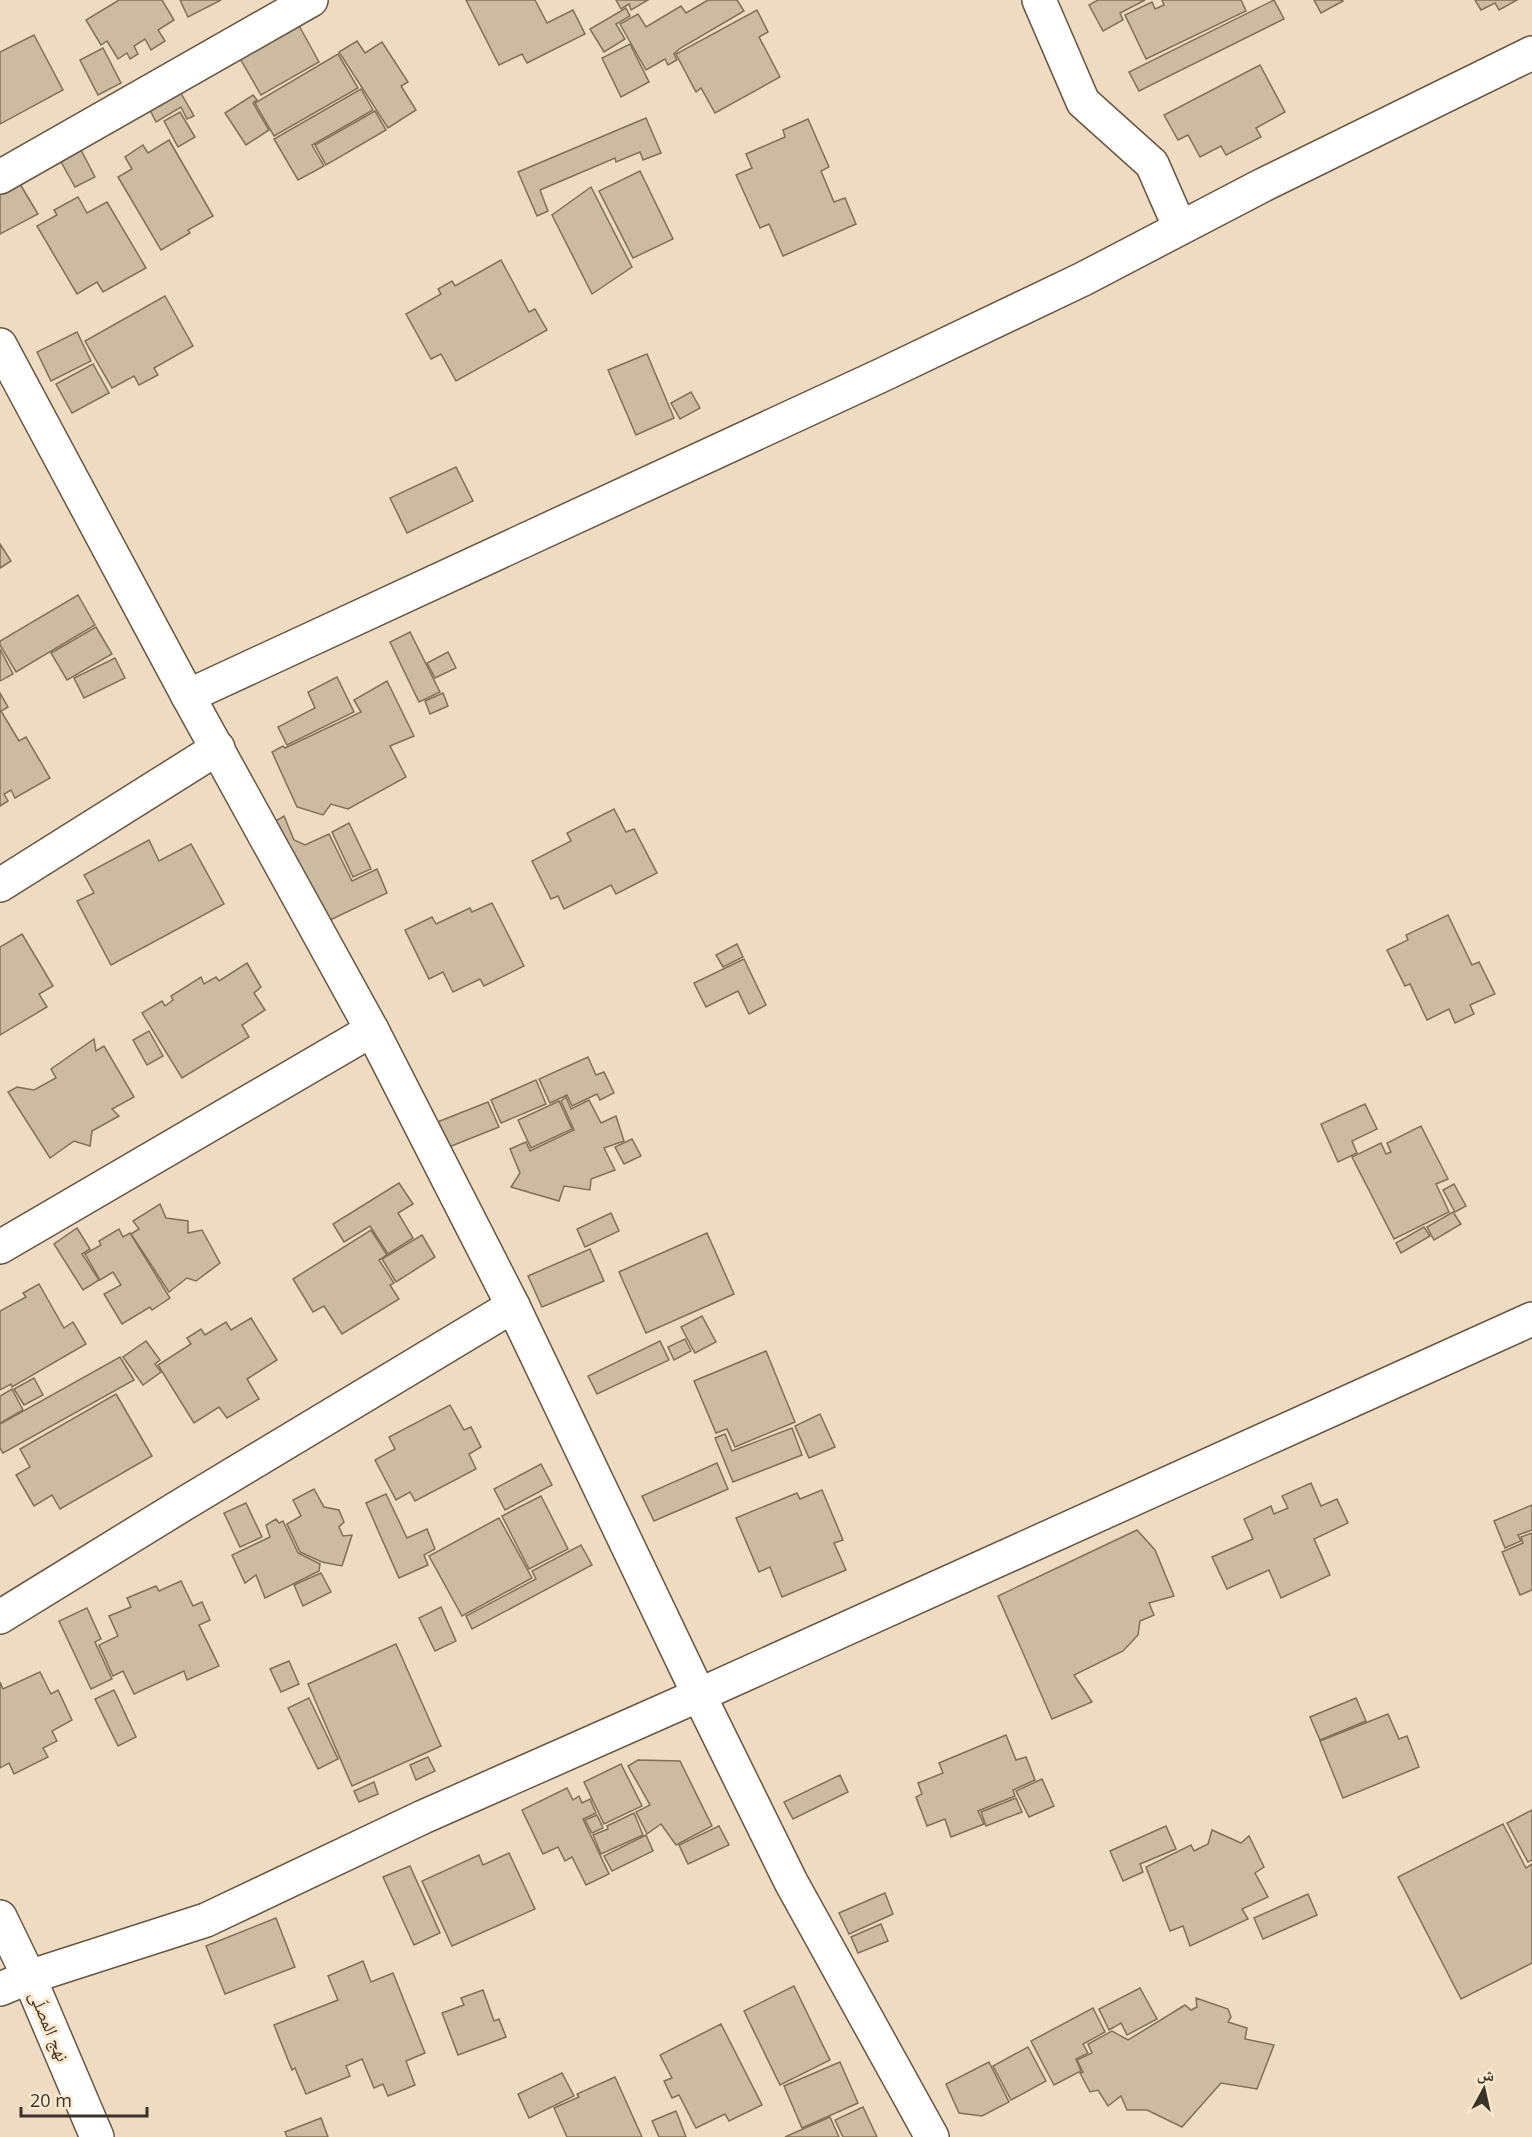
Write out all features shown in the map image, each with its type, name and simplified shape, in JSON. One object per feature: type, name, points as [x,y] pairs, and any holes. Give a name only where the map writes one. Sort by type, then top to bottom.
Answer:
[{"type":"street","points":[[0,177],[311,0]]},
{"type":"street","points":[[1039,0],[1083,102],[1152,164],[1180,228]]},
{"type":"street","points":[[188,696],[882,375],[1083,279],[1263,185],[1532,53]]},
{"type":"street","points":[[0,345],[188,696],[372,1030],[513,1306],[791,1882],[932,2137]]},
{"type":"street","points":[[0,885],[218,748]]},
{"type":"street","points":[[0,1247],[372,1030]]},
{"type":"street","points":[[0,1617],[182,1504],[513,1306]]},
{"type":"street","points":[[14,1983],[206,1920],[423,1817],[1532,1319]]},
{"type":"street","name":"نهج المصلّى","points":[[0,1917],[14,1983],[97,2137]]},
{"type":"building","points":[[119,0],[162,0],[174,20],[158,30],[165,41],[151,50],[145,39],[134,46],[138,54],[130,59],[127,53],[118,59],[107,41],[101,45],[86,20]]},
{"type":"building","points":[[180,0],[221,0],[188,17]]},
{"type":"building","points":[[466,0],[535,0],[547,23],[573,10],[585,34],[527,63],[522,54],[499,65]]},
{"type":"building","points":[[616,0],[648,0],[631,10],[629,4],[621,9]]},
{"type":"building","points":[[708,0],[737,0],[744,11],[679,49],[674,54],[677,60],[668,65],[665,59],[646,70],[620,24],[638,14],[646,27],[681,6],[686,13]]},
{"type":"building","points":[[1098,0],[1145,0],[1120,13],[1123,20],[1103,31],[1089,5]]},
{"type":"building","points":[[1162,0],[1241,0],[1246,11],[1146,59],[1125,15],[1152,2],[1155,9],[1164,5]]},
{"type":"building","points":[[1274,0],[1284,19],[1139,91],[1129,72]]},
{"type":"building","points":[[1314,0],[1342,0],[1343,1],[1321,13]]},
{"type":"building","points":[[1475,0],[1517,0],[1499,10],[1495,3],[1481,10]]},
{"type":"building","points":[[626,8],[630,16],[616,24],[625,39],[604,52],[590,29]]},
{"type":"building","points":[[757,10],[768,32],[759,37],[780,77],[715,113],[701,88],[696,92],[676,54]]},
{"type":"building","points":[[297,22],[319,62],[261,95],[238,55]]},
{"type":"building","points":[[34,35],[63,90],[0,124],[0,52]]},
{"type":"building","points":[[357,41],[365,53],[382,42],[408,82],[401,86],[416,110],[388,128],[339,52]]},
{"type":"building","points":[[630,44],[649,82],[621,97],[602,58]]},
{"type":"building","points":[[103,48],[121,83],[98,95],[80,60]]},
{"type":"building","points":[[338,54],[358,88],[274,136],[255,103]]},
{"type":"building","points":[[1260,65],[1285,112],[1256,128],[1261,137],[1226,155],[1221,146],[1200,157],[1188,135],[1178,140],[1164,115]]},
{"type":"building","points":[[361,89],[373,110],[312,145],[324,166],[298,180],[274,139]]},
{"type":"building","points":[[179,90],[194,116],[187,119],[181,107],[156,122],[149,108]]},
{"type":"building","points":[[253,95],[257,100],[253,103],[269,130],[246,145],[225,113]]},
{"type":"building","points":[[375,111],[386,130],[326,165],[315,145]]},
{"type":"building","points":[[180,112],[195,137],[178,147],[164,121]]},
{"type":"building","points":[[646,118],[661,153],[643,160],[640,152],[616,162],[615,158],[540,190],[548,211],[537,216],[518,172]]},
{"type":"building","points":[[808,119],[829,167],[821,171],[834,202],[845,198],[856,224],[783,256],[769,224],[760,228],[736,175],[752,168],[746,154],[785,137],[783,130]]},
{"type":"building","points":[[169,140],[213,216],[188,230],[190,233],[161,250],[118,177],[132,169],[125,157],[143,145],[148,153]]},
{"type":"building","points":[[80,148],[95,177],[75,187],[60,160]]},
{"type":"building","points":[[640,171],[673,239],[633,258],[599,191]]},
{"type":"building","points":[[20,184],[38,214],[0,234],[0,195]]},
{"type":"building","points":[[591,187],[632,267],[592,294],[552,215]]},
{"type":"building","points":[[78,197],[87,213],[107,202],[146,268],[103,292],[97,282],[77,294],[37,226],[57,215],[54,210]]},
{"type":"building","points":[[501,260],[529,312],[535,309],[547,330],[456,381],[441,354],[431,359],[406,314],[441,294],[438,289],[452,281],[455,286]]},
{"type":"building","points":[[165,296],[193,346],[154,368],[158,375],[139,385],[134,376],[112,388],[85,341]]},
{"type":"building","points":[[77,332],[91,361],[51,381],[37,352]]},
{"type":"building","points":[[647,354],[674,418],[636,435],[608,370]]},
{"type":"building","points":[[93,364],[109,393],[72,413],[56,384]]},
{"type":"building","points":[[691,392],[700,408],[680,419],[671,403]]},
{"type":"building","points":[[456,467],[473,501],[407,533],[390,498]]},
{"type":"building","points":[[0,544],[11,561],[0,568]]},
{"type":"building","points":[[78,595],[95,625],[16,672],[0,645],[0,641]]},
{"type":"building","points":[[96,627],[112,654],[67,680],[51,653]]},
{"type":"building","points":[[410,632],[440,692],[419,702],[390,642]]},
{"type":"building","points":[[0,649],[13,674],[0,681]]},
{"type":"building","points":[[448,652],[456,668],[435,678],[427,663]]},
{"type":"building","points":[[115,658],[125,678],[84,698],[74,678]]},
{"type":"building","points":[[337,677],[354,712],[287,745],[278,727],[315,708],[308,692]]},
{"type":"building","points":[[387,681],[414,736],[390,746],[406,777],[348,809],[331,804],[323,815],[297,807],[272,752],[361,712],[354,700]]},
{"type":"building","points":[[0,693],[8,707],[1,711],[19,741],[26,737],[50,778],[15,798],[11,790],[4,794],[8,801],[0,806]]},
{"type":"building","points":[[443,693],[448,706],[430,714],[425,701]]},
{"type":"building","points":[[614,809],[626,832],[634,829],[657,873],[616,894],[611,885],[564,909],[558,896],[551,899],[532,861],[571,841],[567,833]]},
{"type":"building","points":[[284,816],[294,840],[305,845],[329,834],[352,881],[377,869],[387,893],[328,921],[272,823]]},
{"type":"building","points":[[349,823],[371,869],[353,877],[332,832]]},
{"type":"building","points":[[149,840],[159,861],[191,844],[224,904],[111,965],[77,901],[94,893],[84,875]]},
{"type":"building","points":[[492,903],[524,966],[484,986],[480,979],[453,992],[443,972],[429,979],[405,930],[432,917],[436,924],[470,908],[472,912]]},
{"type":"building","points":[[1448,915],[1472,965],[1479,962],[1495,994],[1470,1005],[1474,1014],[1455,1023],[1449,1009],[1427,1020],[1410,984],[1405,986],[1387,950],[1408,940],[1406,935]]},
{"type":"building","points":[[22,934],[53,986],[39,994],[47,1007],[0,1035],[0,947]]},
{"type":"building","points":[[737,944],[743,957],[723,967],[716,955]]},
{"type":"building","points":[[744,959],[766,1005],[749,1014],[738,991],[706,1007],[694,983]]},
{"type":"building","points":[[247,963],[261,987],[254,993],[265,1010],[242,1025],[249,1037],[182,1078],[142,1013],[162,1001],[165,1006],[173,1000],[171,996],[201,977],[204,984],[216,977],[219,981]]},
{"type":"building","points":[[149,1031],[163,1056],[147,1065],[133,1040]]},
{"type":"building","points":[[94,1039],[96,1051],[104,1046],[134,1097],[112,1109],[119,1116],[92,1131],[90,1146],[74,1141],[50,1158],[8,1092],[17,1087],[34,1090],[56,1078],[51,1069]]},
{"type":"building","points":[[588,1057],[596,1075],[604,1072],[614,1093],[600,1100],[597,1094],[572,1106],[567,1095],[550,1103],[539,1079]]},
{"type":"building","points":[[536,1080],[546,1104],[501,1123],[491,1100]]},
{"type":"building","points":[[566,1097],[571,1109],[589,1100],[601,1123],[616,1116],[624,1141],[604,1148],[615,1170],[591,1179],[590,1190],[564,1186],[559,1201],[511,1187],[520,1173],[510,1149],[526,1142],[530,1151],[574,1130],[561,1101]]},
{"type":"building","points":[[559,1101],[572,1129],[531,1148],[518,1120]]},
{"type":"building","points":[[488,1102],[499,1127],[444,1149],[435,1123]]},
{"type":"building","points":[[1365,1104],[1377,1129],[1352,1141],[1357,1153],[1338,1162],[1321,1124]]},
{"type":"building","points":[[1421,1126],[1448,1179],[1436,1184],[1449,1212],[1394,1239],[1352,1157],[1381,1143],[1386,1154],[1391,1152],[1387,1143]]},
{"type":"building","points":[[632,1139],[641,1156],[624,1164],[615,1147]]},
{"type":"building","points":[[399,1183],[413,1204],[398,1213],[413,1238],[388,1254],[370,1226],[344,1242],[333,1224]]},
{"type":"building","points":[[1454,1184],[1466,1206],[1455,1212],[1443,1190]]},
{"type":"building","points":[[160,1204],[166,1218],[188,1221],[188,1233],[202,1230],[220,1263],[196,1281],[187,1278],[169,1292],[131,1234],[139,1229],[133,1221]]},
{"type":"building","points":[[1453,1212],[1461,1224],[1434,1240],[1427,1227]]},
{"type":"building","points":[[611,1213],[619,1231],[585,1247],[577,1229]]},
{"type":"building","points":[[1424,1227],[1430,1236],[1401,1253],[1396,1243]]},
{"type":"building","points":[[77,1228],[90,1249],[82,1254],[99,1280],[83,1290],[54,1244]]},
{"type":"building","points":[[119,1229],[123,1237],[130,1233],[170,1298],[152,1310],[150,1307],[122,1324],[104,1294],[121,1285],[113,1272],[100,1280],[85,1254],[101,1245],[99,1241]]},
{"type":"building","points":[[371,1230],[387,1255],[379,1260],[394,1283],[390,1285],[399,1299],[342,1334],[324,1306],[313,1312],[293,1279]]},
{"type":"building","points":[[707,1233],[734,1294],[646,1333],[619,1272]]},
{"type":"building","points":[[422,1235],[435,1257],[396,1282],[382,1259]]},
{"type":"building","points":[[590,1249],[604,1281],[542,1307],[528,1276]]},
{"type":"building","points":[[39,1284],[64,1328],[73,1322],[86,1344],[12,1387],[11,1384],[0,1390],[0,1311],[26,1297],[23,1293]]},
{"type":"building","points":[[702,1316],[716,1342],[695,1353],[681,1327]]},
{"type":"building","points":[[251,1318],[277,1360],[247,1379],[259,1399],[227,1418],[219,1407],[194,1423],[158,1365],[191,1344],[187,1338],[201,1329],[205,1335],[226,1322],[231,1330]]},
{"type":"building","points":[[685,1339],[691,1351],[674,1360],[668,1347]]},
{"type":"building","points":[[146,1341],[160,1360],[155,1364],[161,1372],[143,1385],[123,1357]]},
{"type":"building","points":[[660,1341],[669,1360],[597,1394],[588,1376]]},
{"type":"building","points":[[766,1351],[795,1422],[735,1447],[727,1429],[716,1433],[694,1381]]},
{"type":"building","points":[[120,1357],[134,1380],[3,1453],[0,1448],[0,1424]]},
{"type":"building","points":[[34,1378],[43,1395],[24,1405],[14,1389]]},
{"type":"building","points":[[12,1389],[23,1410],[0,1423],[0,1396]]},
{"type":"building","points":[[116,1394],[152,1456],[60,1509],[52,1495],[34,1506],[16,1475],[30,1467],[20,1449]]},
{"type":"building","points":[[450,1405],[464,1430],[471,1427],[481,1447],[469,1454],[476,1469],[415,1501],[410,1492],[396,1500],[375,1460],[395,1449],[389,1437]]},
{"type":"building","points":[[820,1414],[835,1447],[809,1458],[795,1426]]},
{"type":"building","points":[[792,1428],[802,1455],[733,1482],[715,1438],[725,1434],[732,1451]]},
{"type":"building","points":[[717,1463],[728,1489],[654,1521],[642,1496]]},
{"type":"building","points":[[541,1464],[552,1485],[505,1510],[494,1489]]},
{"type":"building","points":[[1311,1483],[1321,1506],[1337,1499],[1348,1523],[1314,1539],[1330,1575],[1281,1598],[1269,1570],[1227,1589],[1212,1557],[1253,1539],[1244,1519],[1271,1506],[1274,1514],[1288,1508],[1282,1496]]},
{"type":"building","points":[[314,1489],[324,1507],[339,1510],[344,1522],[339,1527],[343,1536],[352,1535],[342,1566],[322,1562],[300,1552],[287,1524],[301,1516],[293,1500]]},
{"type":"building","points":[[822,1490],[843,1540],[834,1543],[846,1570],[782,1597],[770,1567],[759,1572],[736,1518],[797,1493],[800,1499]]},
{"type":"building","points":[[386,1494],[407,1538],[427,1529],[435,1549],[424,1555],[428,1565],[399,1578],[366,1503]]},
{"type":"building","points":[[541,1496],[568,1549],[529,1569],[502,1516]]},
{"type":"building","points":[[246,1503],[262,1537],[240,1547],[224,1513]]},
{"type":"building","points":[[1532,1505],[1532,1530],[1518,1535],[1521,1541],[1505,1548],[1494,1521]]},
{"type":"building","points":[[499,1518],[532,1578],[462,1616],[429,1556]]},
{"type":"building","points":[[276,1519],[279,1523],[283,1521],[298,1553],[320,1564],[319,1571],[265,1598],[256,1575],[245,1583],[232,1555],[270,1537],[266,1525]]},
{"type":"building","points":[[1137,1530],[1155,1550],[1174,1596],[1149,1603],[1154,1615],[1140,1621],[1138,1635],[1123,1651],[1074,1675],[1092,1702],[1052,1719],[998,1596]]},
{"type":"building","points":[[1532,1533],[1532,1590],[1520,1595],[1502,1552],[1523,1543],[1521,1537]]},
{"type":"building","points":[[581,1545],[592,1565],[472,1629],[466,1616],[536,1579],[532,1571]]},
{"type":"building","points":[[321,1573],[331,1592],[303,1606],[294,1585]]},
{"type":"building","points":[[181,1581],[193,1606],[202,1602],[210,1620],[199,1625],[219,1666],[187,1680],[184,1671],[134,1694],[123,1671],[113,1676],[99,1645],[118,1636],[109,1616],[131,1607],[127,1598],[156,1586],[159,1591]]},
{"type":"building","points":[[441,1607],[456,1641],[435,1651],[419,1618]]},
{"type":"building","points":[[87,1608],[101,1639],[95,1642],[112,1679],[91,1689],[59,1621]]},
{"type":"building","points":[[396,1644],[441,1746],[352,1786],[308,1684]]},
{"type":"building","points":[[289,1661],[299,1684],[281,1692],[270,1669]]},
{"type":"building","points":[[40,1672],[51,1694],[58,1690],[72,1720],[52,1731],[57,1741],[43,1748],[48,1757],[14,1774],[9,1763],[0,1768],[0,1682],[3,1689]]},
{"type":"building","points":[[114,1690],[136,1737],[118,1746],[95,1699]]},
{"type":"building","points":[[309,1698],[338,1759],[318,1769],[288,1708]]},
{"type":"building","points":[[1356,1698],[1366,1721],[1320,1740],[1310,1717]]},
{"type":"building","points":[[1388,1714],[1399,1739],[1407,1736],[1419,1767],[1343,1798],[1320,1741]]},
{"type":"building","points":[[1006,1735],[1016,1760],[1026,1757],[1035,1780],[1013,1790],[1015,1796],[978,1811],[984,1824],[951,1837],[945,1819],[927,1826],[916,1797],[922,1794],[918,1783],[943,1773],[939,1763]]},
{"type":"building","points":[[428,1757],[435,1771],[416,1780],[410,1765]]},
{"type":"building","points":[[638,1760],[680,1761],[712,1826],[676,1845],[661,1824],[647,1834],[636,1812],[650,1805],[628,1766]]},
{"type":"building","points":[[621,1764],[642,1806],[604,1824],[584,1782]]},
{"type":"building","points":[[840,1775],[848,1792],[793,1819],[784,1802]]},
{"type":"building","points":[[1042,1779],[1054,1806],[1029,1817],[1016,1791]]},
{"type":"building","points":[[374,1782],[378,1794],[359,1802],[354,1791]]},
{"type":"building","points":[[567,1788],[573,1800],[579,1796],[582,1803],[590,1799],[596,1813],[583,1819],[609,1874],[586,1885],[572,1857],[565,1861],[558,1847],[543,1854],[522,1810]]},
{"type":"building","points":[[1016,1798],[1022,1812],[986,1826],[981,1812]]},
{"type":"building","points":[[1532,1810],[1532,1860],[1528,1862],[1507,1823]]},
{"type":"building","points":[[634,1813],[643,1835],[601,1854],[593,1835],[608,1829],[607,1826]]},
{"type":"building","points":[[597,1815],[603,1828],[592,1833],[585,1820]]},
{"type":"building","points":[[1503,1824],[1526,1868],[1532,1864],[1532,1963],[1461,1999],[1398,1877]]},
{"type":"building","points":[[719,1826],[729,1845],[688,1864],[679,1845]]},
{"type":"building","points":[[1166,1826],[1176,1849],[1140,1864],[1143,1872],[1123,1881],[1110,1851]]},
{"type":"building","points":[[1212,1830],[1241,1843],[1249,1836],[1264,1867],[1255,1873],[1268,1897],[1242,1909],[1248,1919],[1190,1946],[1183,1926],[1170,1931],[1146,1867],[1191,1845],[1194,1851],[1208,1844]]},
{"type":"building","points":[[646,1835],[653,1851],[612,1871],[604,1856]]},
{"type":"building","points":[[509,1853],[535,1909],[452,1946],[422,1881],[479,1855],[483,1865]]},
{"type":"building","points":[[410,1866],[440,1933],[414,1945],[383,1877]]},
{"type":"building","points":[[885,1893],[893,1914],[849,1934],[839,1913]]},
{"type":"building","points":[[1308,1894],[1317,1915],[1263,1939],[1254,1918]]},
{"type":"building","points":[[276,1918],[295,1967],[225,1994],[206,1946]]},
{"type":"building","points":[[881,1924],[888,1941],[858,1953],[851,1937]]},
{"type":"building","points":[[363,1961],[371,1982],[393,1973],[425,2053],[406,2061],[415,2085],[388,2096],[383,2084],[374,2088],[362,2059],[346,2066],[350,2076],[306,2094],[295,2068],[292,2070],[274,2025],[338,2000],[328,1976]]},
{"type":"building","points":[[794,1986],[830,2060],[780,2085],[744,2011]]},
{"type":"building","points":[[1140,1988],[1157,2019],[1127,2035],[1121,2023],[1109,2030],[1099,2009]]},
{"type":"building","points":[[483,1990],[494,2021],[499,2019],[506,2037],[458,2055],[442,2013],[464,2005],[461,1998]]},
{"type":"building","points":[[1196,1998],[1228,2009],[1231,2017],[1228,2022],[1247,2028],[1245,2039],[1274,2045],[1257,2089],[1221,2083],[1182,2127],[1147,2110],[1127,2110],[1121,2096],[1108,2106],[1098,2090],[1090,2092],[1080,2073],[1083,2072],[1077,2060],[1092,2053],[1088,2044],[1112,2031],[1128,2040],[1185,2005],[1191,2010],[1197,2007]]},
{"type":"building","points":[[1093,2008],[1105,2032],[1083,2044],[1088,2053],[1076,2059],[1081,2071],[1054,2085],[1031,2041]]},
{"type":"building","points":[[721,2024],[762,2105],[729,2121],[725,2114],[696,2128],[679,2095],[672,2098],[664,2081],[672,2078],[660,2055]]},
{"type":"building","points":[[1028,2047],[1046,2081],[1011,2100],[993,2066]]},
{"type":"building","points":[[840,2062],[858,2103],[802,2128],[784,2086]]},
{"type":"building","points":[[989,2062],[1009,2102],[982,2116],[959,2113],[946,2084]]},
{"type":"building","points":[[562,2073],[574,2096],[529,2118],[518,2094]]},
{"type":"building","points":[[615,2077],[642,2137],[567,2137],[554,2108],[579,2097],[577,2094]]},
{"type":"building","points":[[863,2107],[877,2137],[843,2137],[835,2120]]},
{"type":"building","points":[[676,2111],[686,2137],[659,2137],[652,2121]]},
{"type":"building","points":[[830,2117],[839,2137],[785,2137]]},
{"type":"building","points":[[321,2118],[328,2137],[287,2137],[285,2132]]}]
